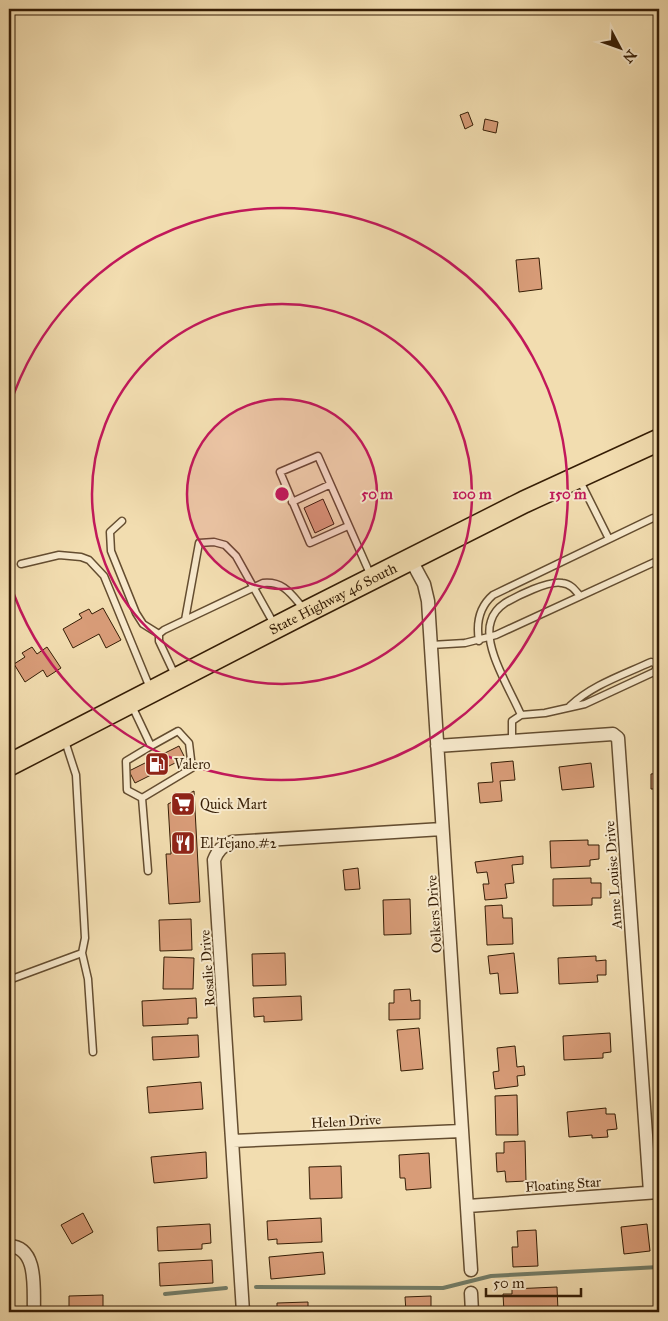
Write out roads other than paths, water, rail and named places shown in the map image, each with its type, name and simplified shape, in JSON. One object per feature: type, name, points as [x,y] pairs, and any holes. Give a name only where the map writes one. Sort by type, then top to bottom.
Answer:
[{"type":"main road","name":"State Highway 46 South","points":[[9,765],[176,678],[524,502],[659,440]]},
{"type":"street","name":"Oelkers Drive","points":[[412,560],[427,592],[451,942],[461,1131],[472,1270]]},
{"type":"street","name":"Anne Louise Drive","points":[[437,746],[613,734],[618,738],[655,1192]]},
{"type":"street","name":"Rosalie Drive","points":[[243,1312],[214,860],[223,846],[232,842],[442,829]]},
{"type":"street","name":"Helen Drive","points":[[233,1141],[461,1131]]},
{"type":"street","name":"Floating Star","points":[[468,1206],[655,1192]]},
{"type":"street","points":[[15,1247],[28,1256],[31,1266],[34,1312]]},
{"type":"street","points":[[471,1293],[472,1312]]},
{"type":"lane","points":[[348,526],[310,543],[280,472],[318,456],[372,580]]},
{"type":"lane","points":[[578,477],[609,539]]},
{"type":"lane","points":[[292,502],[330,485]]},
{"type":"lane","points":[[479,640],[477,629],[479,616],[483,605],[493,595],[653,518],[659,518]]},
{"type":"lane","points":[[122,521],[110,532],[111,551],[136,613],[143,624],[159,634]]},
{"type":"lane","points":[[185,620],[199,543],[214,542],[224,545],[236,556],[252,588],[276,628]]},
{"type":"lane","points":[[21,564],[59,555],[81,557],[89,560],[104,576],[151,691]]},
{"type":"lane","points":[[430,645],[465,644],[479,640],[659,560]]},
{"type":"lane","points":[[159,634],[263,583],[274,582],[284,587],[306,612]]},
{"type":"lane","points":[[520,714],[493,656],[489,636],[490,621],[497,610],[504,604],[552,583],[561,582],[571,586],[580,596]]},
{"type":"lane","points":[[159,634],[159,641],[176,678]]},
{"type":"lane","points":[[512,741],[512,721],[520,714],[545,713],[585,704],[654,672],[659,664],[651,662],[584,693],[570,706]]},
{"type":"lane","points":[[130,702],[151,746]]},
{"type":"lane","points":[[178,731],[189,743],[192,768],[142,798],[127,790],[126,760],[178,731]]},
{"type":"lane","points":[[64,737],[76,776],[85,938],[82,954],[88,979],[93,1052]]},
{"type":"lane","points":[[142,798],[148,871]]},
{"type":"lane","points":[[9,980],[82,954]]},
{"type":"waterway","points":[[256,1287],[443,1288],[491,1276],[659,1267]]},
{"type":"waterway","points":[[165,1294],[226,1288]]},
{"type":"place","name":"Valero","points":[[157,764]]},
{"type":"place","name":"Quick Mart","points":[[183,804]]},
{"type":"place","name":"El Tejano #2","points":[[183,843]]}]
